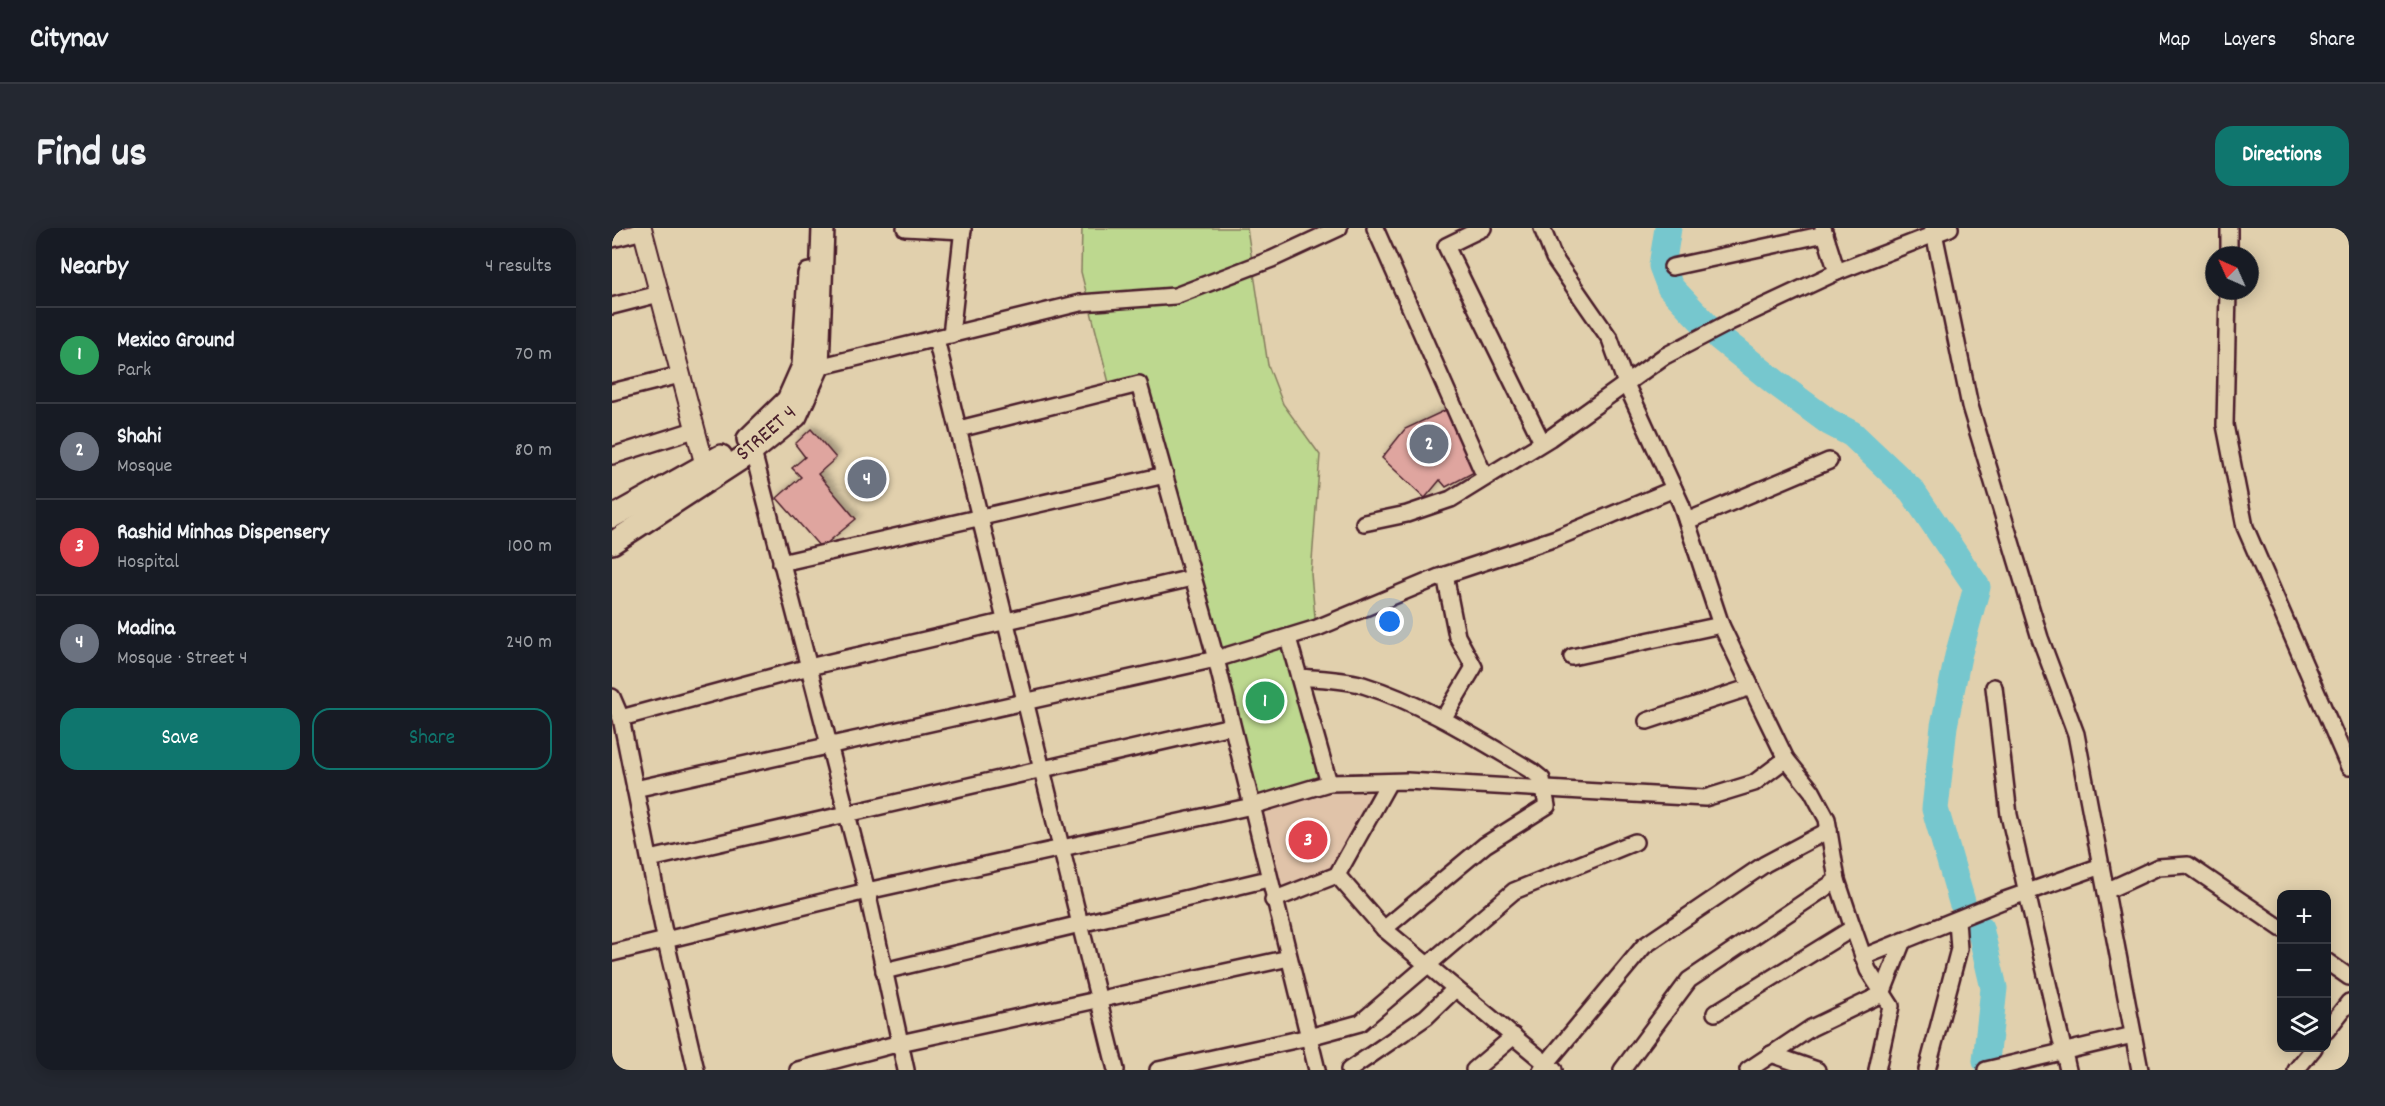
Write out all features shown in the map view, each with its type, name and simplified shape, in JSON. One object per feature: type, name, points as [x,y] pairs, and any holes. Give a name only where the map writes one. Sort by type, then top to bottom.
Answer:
[{"type":"main road","name":"STREET 4","points":[[612,517],[705,466],[751,444],[788,400],[803,366],[811,228]]},
{"type":"main road","name":"STREET 4","points":[[612,543],[751,444],[796,416],[818,367],[823,228]]},
{"type":"street","points":[[905,228],[963,230],[944,337],[959,429],[1097,1001],[1116,1070]]},
{"type":"street","points":[[818,367],[1080,303],[1174,296],[1272,259],[1339,228]]},
{"type":"street","points":[[1375,228],[1485,477]]},
{"type":"street","points":[[1483,228],[1446,246],[1542,442]]},
{"type":"street","points":[[1542,228],[1554,258],[1610,339],[1626,384],[1687,521],[1721,625],[1786,759],[1812,791],[1827,819],[1838,880],[1853,928],[1863,957],[1882,994],[1891,1006],[1877,1070]]},
{"type":"street","points":[[2229,228],[2229,246]]},
{"type":"street","points":[[612,239],[642,230],[705,466]]},
{"type":"street","points":[[1364,523],[1407,514],[1450,499],[1542,442],[1673,352],[1837,272],[1940,230],[1947,305],[1970,406],[2040,638],[2076,734],[2140,1070]]},
{"type":"street","points":[[1672,267],[1824,231],[1837,272]]},
{"type":"street","points":[[612,306],[659,294]]},
{"type":"street","points":[[2228,300],[2225,424],[2245,527],[2349,766]]},
{"type":"street","points":[[612,392],[680,375]]},
{"type":"street","points":[[959,429],[1139,384],[1216,658],[1268,879],[1317,1070]]},
{"type":"street","points":[[612,456],[694,430]]},
{"type":"street","points":[[751,444],[867,891],[906,1070]]},
{"type":"street","points":[[1687,521],[1829,460]]},
{"type":"street","points":[[781,563],[1165,476]]},
{"type":"street","points":[[635,789],[1216,658],[1288,638],[1445,575],[1556,538],[1674,489]]},
{"type":"street","points":[[1443,719],[1474,667],[1457,636],[1445,575]]},
{"type":"street","points":[[621,718],[809,667],[1192,578]]},
{"type":"street","points":[[1572,657],[1721,625]]},
{"type":"street","points":[[1288,638],[1329,783]]},
{"type":"street","points":[[1299,677],[1361,685],[1443,719],[1542,779],[1548,806],[1485,845],[1384,929]]},
{"type":"street","points":[[1647,721],[1750,687]]},
{"type":"street","points":[[1994,687],[2009,815],[2029,892],[2068,1070]]},
{"type":"street","points":[[612,697],[621,718],[666,942],[696,1070]]},
{"type":"street","points":[[650,859],[1231,726]]},
{"type":"street","points":[[612,953],[666,942],[867,891],[1252,806],[1329,783],[1389,782],[1705,798],[1754,783],[1786,759]]},
{"type":"street","points":[[1274,900],[1337,875],[1389,782]]},
{"type":"street","points":[[1337,875],[1384,929],[1514,1036],[1547,1068],[1644,946],[1765,864],[1829,830]]},
{"type":"street","points":[[1158,1070],[1309,1037],[1360,1023],[1514,891],[1635,842]]},
{"type":"street","points":[[2106,891],[2158,867],[2188,865],[2277,926]]},
{"type":"street","points":[[1863,957],[2101,866]]},
{"type":"street","points":[[885,971],[1268,879]]},
{"type":"street","points":[[1622,1070],[1689,980],[1838,880]]},
{"type":"street","points":[[1927,1070],[1959,949],[1956,920]]},
{"type":"street","points":[[1715,1013],[1853,928]]},
{"type":"street","points":[[1748,1070],[1811,1028],[1882,994],[1902,943]]},
{"type":"street","points":[[798,1070],[900,1043],[1289,958]]},
{"type":"street","points":[[2331,964],[2349,977]]},
{"type":"street","points":[[1349,1070],[1426,1017],[1455,989]]},
{"type":"street","points":[[2331,1025],[2349,1002]]},
{"type":"street","points":[[1986,1070],[2026,1066],[2064,1052],[2133,1035]]},
{"type":"street","points":[[1474,1070],[1514,1036]]},
{"type":"street","points":[[2296,1070],[2310,1052]]},
{"type":"street","points":[[1771,1054],[1818,1070]]},
{"type":"shaded area","points":[[1389,782],[1337,875],[1273,900],[1253,806],[1329,783]]},
{"type":"green space","points":[[1082,228],[1247,228],[1268,365],[1283,404],[1320,455],[1311,574],[1316,628],[1217,657],[1139,384],[1111,391],[1081,272]]},
{"type":"green space","points":[[1287,640],[1326,784],[1253,806],[1217,659]]},
{"type":"building","points":[[1446,410],[1478,470],[1446,487],[1440,480],[1425,498],[1382,458],[1405,429]]},
{"type":"building","points":[[811,429],[836,458],[818,474],[856,519],[821,548],[777,498],[801,477],[792,468],[805,457],[795,444]]},
{"type":"waterway","points":[[1668,228],[1662,266],[1670,287],[1706,325]]},
{"type":"waterway","points":[[1720,338],[1829,422],[1852,434],[1912,491],[1977,587],[1958,656],[1944,726],[1935,809],[1962,902]]},
{"type":"waterway","points":[[1980,928],[1994,988],[1986,1061]]},
{"type":"place","name":"Shahi","points":[[1429,444]]},
{"type":"place","name":"Madina","points":[[867,479]]},
{"type":"place","name":"Mexico Ground","points":[[1265,701]]},
{"type":"place","name":"Rashid Minhas Dispensery","points":[[1308,840]]}]
